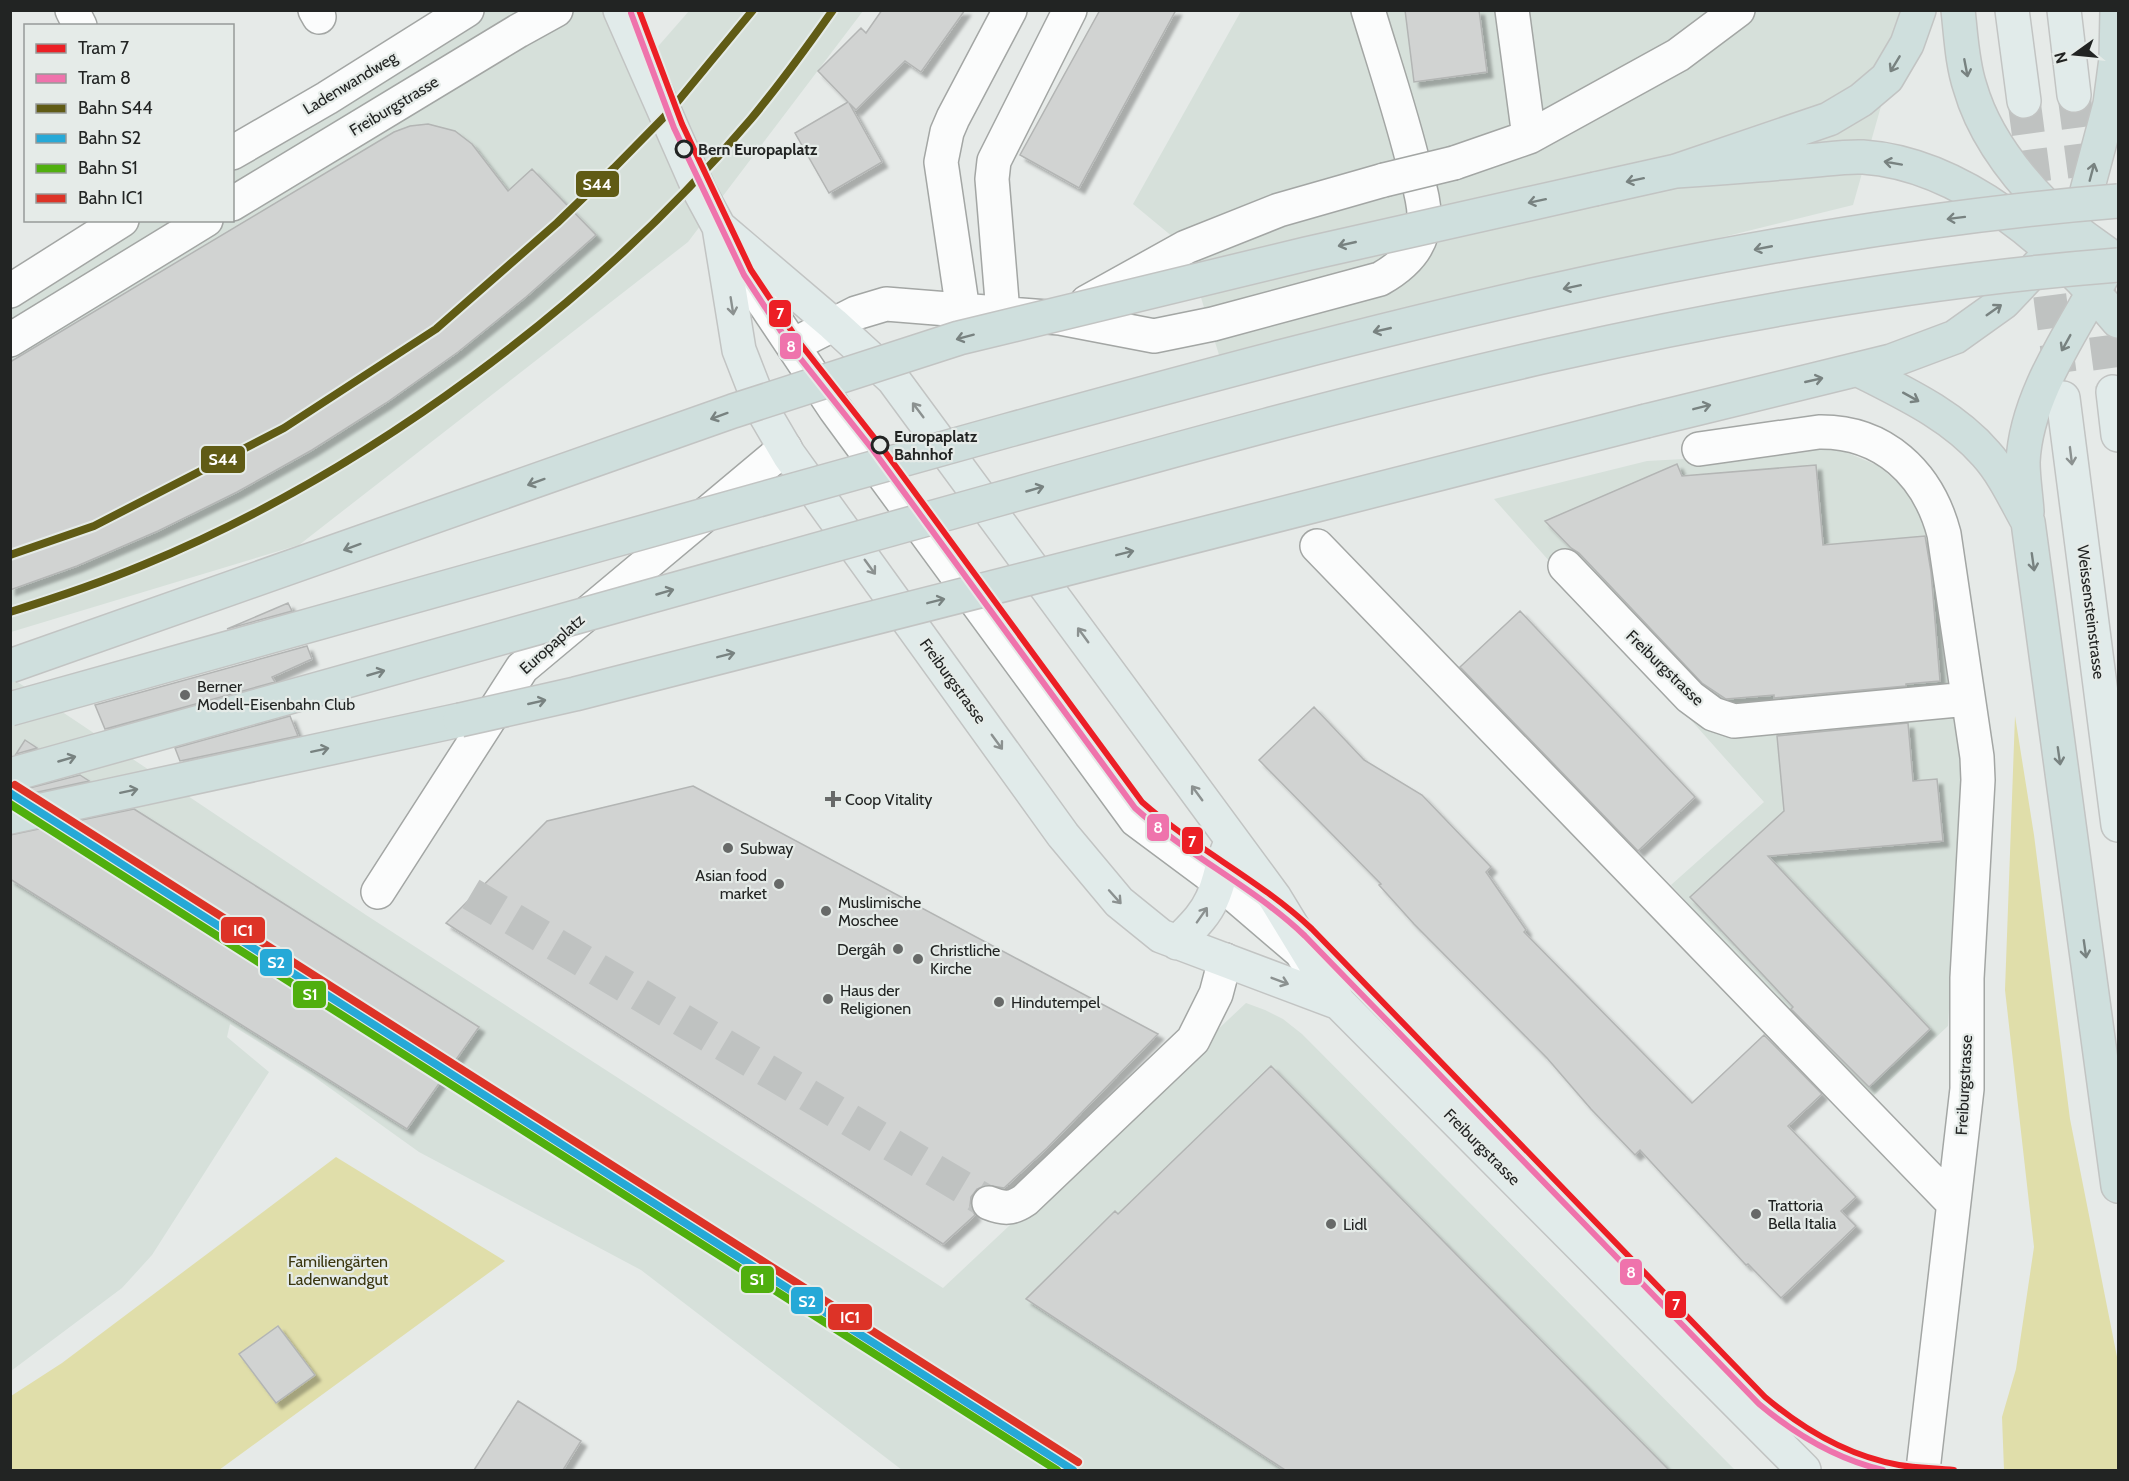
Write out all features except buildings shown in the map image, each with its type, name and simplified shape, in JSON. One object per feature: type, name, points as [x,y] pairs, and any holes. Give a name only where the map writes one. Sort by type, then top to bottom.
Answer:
[{"type":"highway","points":[[10,666],[733,411],[959,338],[1317,251],[1676,171],[1829,119],[1861,100],[1887,78],[1907,44],[1918,10]]},
{"type":"highway","points":[[1958,10],[1969,86],[1978,112],[2013,169],[2050,210],[2061,238],[2094,292],[2118,321]]},
{"type":"highway","points":[[10,817],[575,694],[1859,370],[1919,352],[1955,337],[2004,302],[2061,238],[2084,202],[2110,104],[2116,59],[2117,10]]},
{"type":"highway","points":[[1676,171],[1863,157],[1913,166],[1980,195],[2061,238],[2117,257]]},
{"type":"highway","points":[[10,709],[690,518],[1358,336],[1568,287],[1676,264],[1798,242],[1926,222],[2118,201]]},
{"type":"highway","points":[[2117,257],[2094,292],[2034,406],[2023,462],[2028,522],[2118,1186]]},
{"type":"highway","points":[[10,775],[1107,468],[1383,395],[1688,326],[1798,306],[2117,257]]},
{"type":"highway","points":[[1859,370],[1912,397],[1965,433],[1994,464],[2028,522]]},
{"type":"main road","name":"Freiburgstrasse","points":[[620,10],[713,215],[739,350],[762,409],[785,448],[1063,835],[1119,902],[1161,936],[1338,1003]]},
{"type":"main road","points":[[2012,10],[2024,101]]},
{"type":"main road","points":[[2064,10],[2074,95]]},
{"type":"main road","name":"Freiburgstrasse","points":[[713,215],[893,379],[913,404],[1275,898],[1338,1003],[1804,1470]]},
{"type":"main road","points":[[2113,392],[2118,435]]},
{"type":"main road","name":"Weissensteinstrasse","points":[[2063,398],[2118,825]]},
{"type":"main road","points":[[1177,943],[1200,920],[1212,899],[1226,851],[1232,840]]},
{"type":"street","points":[[72,10],[79,24]]},
{"type":"street","name":"Ladenwandweg","points":[[234,152],[337,92],[467,10]]},
{"type":"street","name":"Freiburgstrasse","points":[[234,203],[556,10]]},
{"type":"street","points":[[963,310],[941,162],[947,132],[953,118],[1010,10]]},
{"type":"street","points":[[1003,313],[992,179],[994,161],[1070,10]]},
{"type":"street","points":[[793,345],[856,313],[886,304],[1060,318],[1154,336],[1214,324],[1380,279],[1397,270],[1411,256],[1419,239],[1424,220],[1422,201],[1410,149],[1368,10]]},
{"type":"street","points":[[1512,10],[1529,137]]},
{"type":"street","points":[[1060,318],[1186,247],[1279,210],[1454,163],[1529,137],[1678,55],[1738,10]]},
{"type":"street","name":"Freiburgstrasse","points":[[713,215],[740,267],[835,409],[1136,820],[1218,881],[1301,952],[1317,980],[1338,1003]]},
{"type":"street","points":[[10,291],[120,222]]},
{"type":"street","points":[[10,340],[203,222]]},
{"type":"street","name":"Freiburgstrasse","points":[[1699,450],[1805,434],[1836,432],[1867,440],[1910,468],[1934,504],[1944,534],[1977,757],[1978,780],[1967,978],[1967,1089],[1923,1470]]},
{"type":"street","name":"Europaplatz","points":[[378,892],[522,668],[785,448]]},
{"type":"street","points":[[1317,546],[1953,1203]]},
{"type":"street","name":"Freiburgstrasse","points":[[1565,566],[1690,698],[1713,714],[1734,721],[1968,699]]},
{"type":"street","points":[[989,1203],[1001,1208],[1010,1208],[1025,1200],[1193,1040],[1216,994],[1225,960]]},
{"type":"shaded area","points":[[471,11],[621,11],[647,59],[689,11],[863,11],[688,242],[299,545],[11,632],[10,295],[126,222],[234,222],[234,155]]},
{"type":"shaded area","points":[[1241,11],[1908,11],[1853,205],[1221,361],[1185,247],[1133,204]]},
{"type":"shaded area","points":[[1831,446],[1879,466],[1909,493],[1933,527],[1961,774],[1948,1026],[1868,1101],[1671,885],[1764,802],[1494,499],[1647,461]]},
{"type":"shaded area","points":[[10,677],[366,915],[943,1288],[1246,1003],[1265,1010],[1283,1019],[1302,1034],[1735,1470],[902,1470],[641,1270],[419,1152],[313,1076],[230,1024],[227,1037],[269,1072],[152,1255],[122,1288],[11,1371]]},
{"type":"green space","points":[[2015,716],[2034,835],[2070,1119],[2118,1362],[2118,1470],[2004,1470],[2002,1417],[2016,1369],[2034,1247],[2005,990]]},
{"type":"green space","name":"Familiengärten Ladenwandgut","points":[[336,1157],[505,1261],[219,1470],[11,1470],[11,1396],[62,1363]]},
{"type":"tunnel","points":[[2074,95],[2087,194]]},
{"type":"tunnel","points":[[2024,101],[2060,373]]},
{"type":"tunnel","points":[[2099,287],[2113,392]]},
{"type":"tunnel","points":[[471,894],[989,1203]]},
{"type":"tram line","name":"7","points":[[639,10],[682,124],[751,270],[799,342],[880,445],[1142,802],[1184,835],[1271,895],[1312,929],[1765,1397],[1811,1431],[1862,1455],[1899,1465],[1954,1470]]},
{"type":"tram line","name":"8","points":[[631,13],[674,128],[744,275],[792,348],[873,450],[1135,808],[1155,825],[1264,902],[1305,936],[1759,1404],[1787,1426],[1817,1444],[1849,1459],[1883,1470]]},
{"type":"rail line","name":"S44","points":[[10,555],[94,526],[284,428],[436,329],[557,223],[614,168],[669,112],[753,10]]},
{"type":"rail line","name":"S44","points":[[10,612],[127,572],[227,527],[311,482],[393,432],[472,376],[549,317],[622,253],[689,187],[762,106],[833,10]]},
{"type":"rail line","name":"IC1","points":[[15,785],[1078,1462]]},
{"type":"rail line","name":"S2","points":[[10,793],[1073,1470]]},
{"type":"rail line","name":"S1","points":[[10,804],[1057,1470]]},
{"type":"place","name":"Bern Europaplatz","points":[[684,149]]},
{"type":"place","name":"Europaplatz Bahnhof","points":[[880,445]]},
{"type":"place","name":"Berner Modell-Eisenbahn Club","points":[[185,695]]},
{"type":"place","name":"Coop Vitality","points":[[833,799]]},
{"type":"place","name":"Subway","points":[[728,848]]},
{"type":"place","name":"Asian food market","points":[[779,884]]},
{"type":"place","name":"Muslimische Moschee","points":[[826,911]]},
{"type":"place","name":"Dergâh","points":[[898,949]]},
{"type":"place","name":"Christliche Kirche","points":[[918,959]]},
{"type":"place","name":"Haus der Religionen","points":[[828,999]]},
{"type":"place","name":"Hindutempel","points":[[999,1002]]},
{"type":"place","name":"Trattoria Bella Italia","points":[[1756,1214]]},
{"type":"place","name":"Lidl","points":[[1331,1224]]}]
